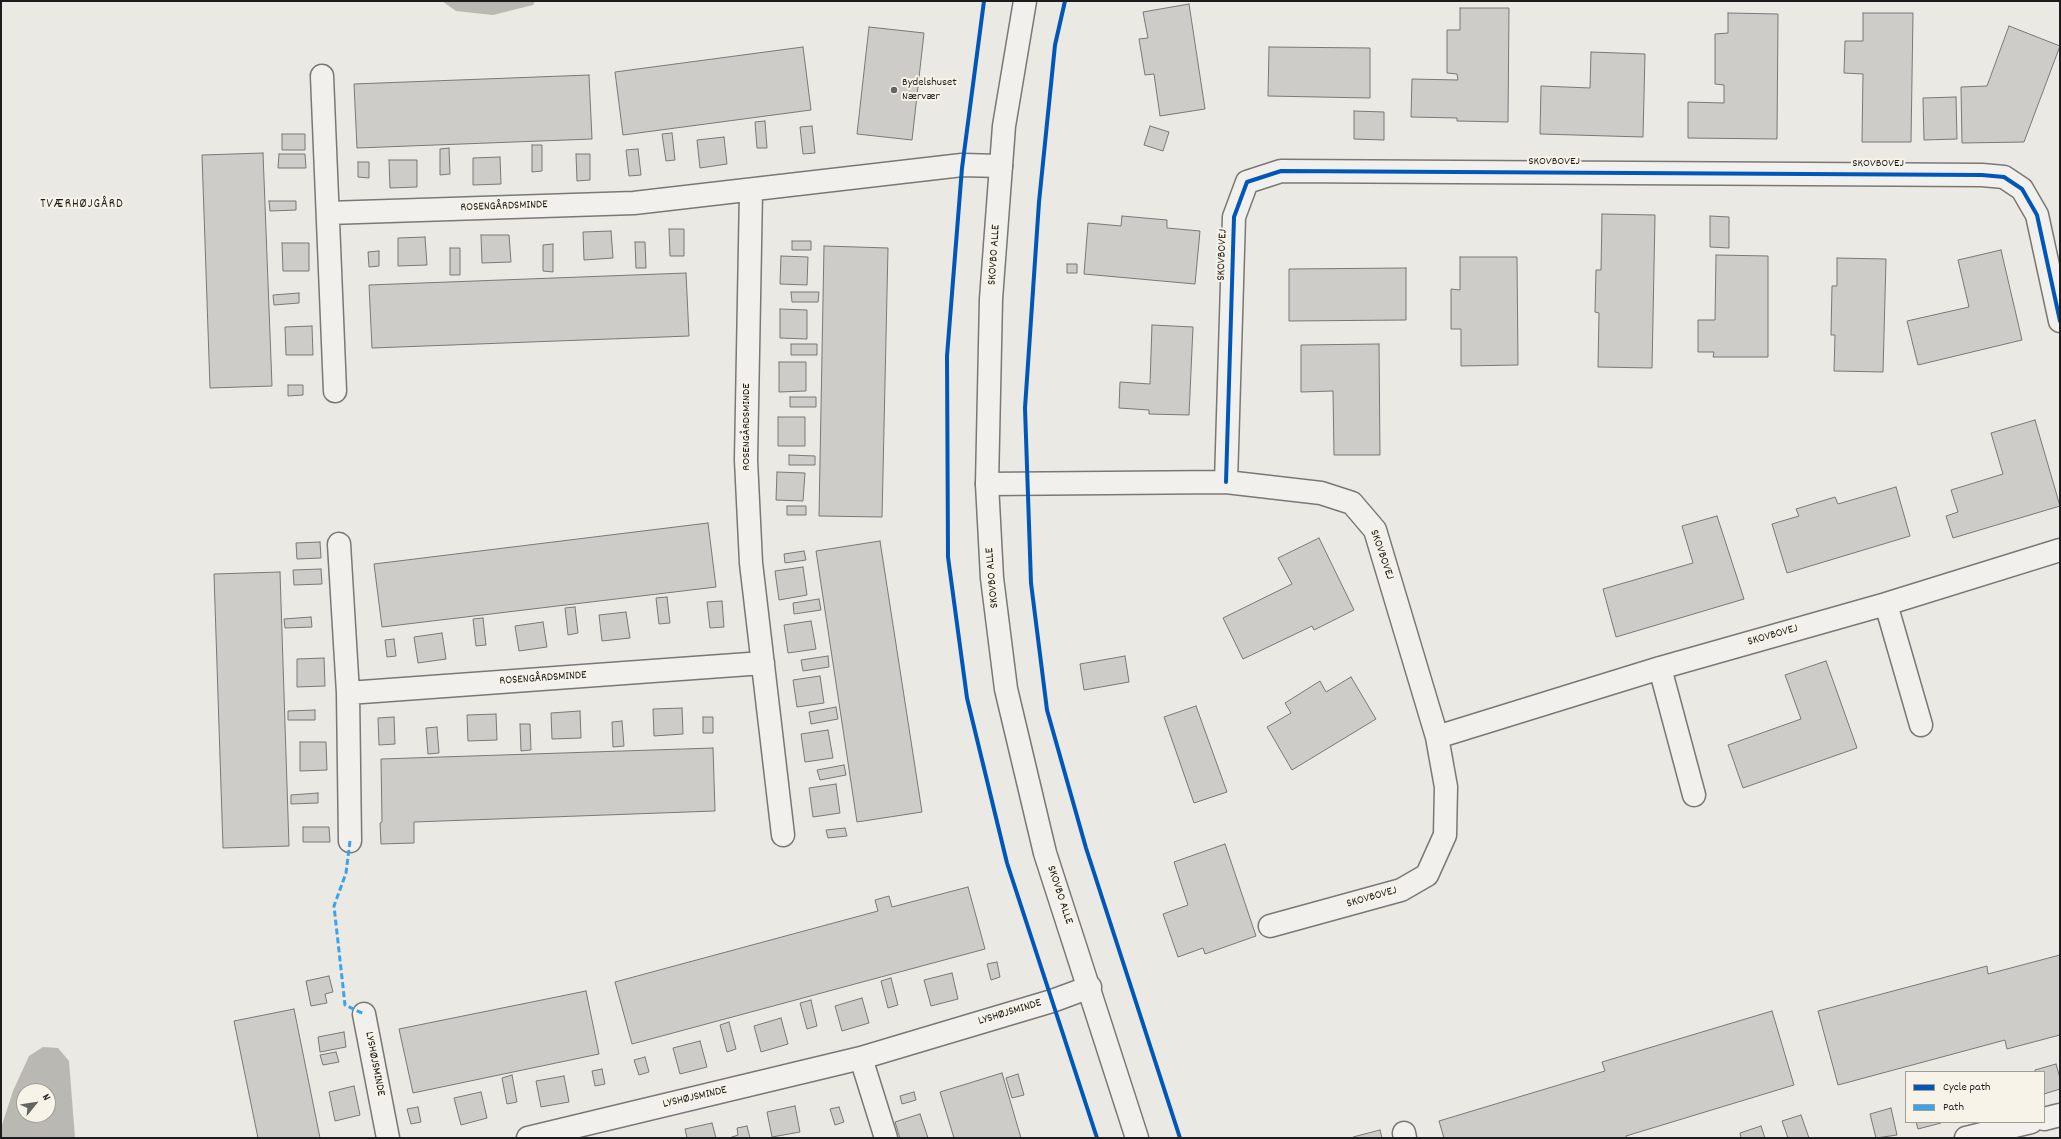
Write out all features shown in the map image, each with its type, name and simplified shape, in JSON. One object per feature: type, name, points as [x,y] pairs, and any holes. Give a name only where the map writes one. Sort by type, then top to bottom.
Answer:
[{"type":"street","name":"SKOVBO ALLE","points":[[1025,1],[1004,126],[992,298],[987,484],[992,578],[1011,719],[1045,853],[1090,987],[1137,1138]]},
{"type":"street","points":[[322,76],[335,391]]},
{"type":"street","name":"ROSENGÅRDSMINDE","points":[[328,213],[634,203],[751,191],[962,165],[1001,166]]},
{"type":"street","name":"SKOVBOVEJ","points":[[1226,482],[1234,217],[1248,182],[1281,171],[1982,175],[2004,177],[2022,189],[2037,215],[2060,322]]},
{"type":"street","name":"ROSENGÅRDSMINDE","points":[[751,191],[746,460],[750,563],[783,835]]},
{"type":"street","name":"SKOVBOVEJ","points":[[987,484],[1226,482],[1321,493],[1352,503],[1375,530],[1437,737],[1446,787],[1445,835],[1427,875],[1401,890],[1270,926]]},
{"type":"street","points":[[338,544],[348,693],[350,841]]},
{"type":"street","name":"SKOVBOVEJ","points":[[1437,737],[1660,668],[1886,604],[2060,550]]},
{"type":"street","points":[[1886,604],[1921,726]]},
{"type":"street","name":"ROSENGÅRDSMINDE","points":[[348,693],[763,663]]},
{"type":"street","points":[[1660,668],[1694,795]]},
{"type":"street","name":"LYSHØJSMINDE","points":[[528,1138],[861,1058],[1052,1001],[1090,987]]},
{"type":"street","name":"LYSHØJSMINDE","points":[[364,1014],[388,1138]]},
{"type":"street","points":[[861,1058],[886,1138]]},
{"type":"street","points":[[2045,1119],[2060,1115]]},
{"type":"street","points":[[1966,1138],[2027,1123]]},
{"type":"shaded area","points":[[442,1],[535,1],[533,5],[493,15],[456,11]]},
{"type":"shaded area","points":[[43,1047],[58,1048],[69,1061],[75,1138],[1,1138],[1,1128],[16,1084],[16,1123],[56,1123],[56,1083],[17,1083],[29,1056]]},
{"type":"building","points":[[1189,4],[1205,109],[1160,116],[1154,74],[1145,75],[1139,39],[1148,38],[1143,12]]},
{"type":"building","points":[[1460,8],[1509,8],[1508,122],[1457,121],[1457,118],[1411,117],[1412,79],[1458,80],[1457,74],[1447,73],[1447,30],[1460,30]]},
{"type":"building","points":[[1728,13],[1778,14],[1777,139],[1688,138],[1688,102],[1724,103],[1724,85],[1715,84],[1715,34],[1728,33]]},
{"type":"building","points":[[1863,13],[1913,13],[1911,142],[1862,142],[1863,74],[1844,73],[1845,41],[1863,41]]},
{"type":"building","points":[[2009,26],[2060,46],[2024,142],[1962,143],[1961,87],[1987,86]]},
{"type":"building","points":[[869,27],[924,33],[912,140],[857,134]]},
{"type":"building","points":[[803,47],[811,110],[623,135],[615,72]]},
{"type":"building","points":[[1269,47],[1370,48],[1370,98],[1268,96]]},
{"type":"building","points":[[1591,52],[1645,54],[1643,137],[1540,134],[1541,86],[1590,88]]},
{"type":"building","points":[[589,75],[592,139],[357,148],[354,84]]},
{"type":"building","points":[[1956,97],[1957,139],[1924,140],[1923,98]]},
{"type":"building","points":[[1354,111],[1384,112],[1384,140],[1354,139]]},
{"type":"building","points":[[765,121],[767,148],[757,148],[755,122]]},
{"type":"building","points":[[812,126],[815,153],[803,154],[800,127]]},
{"type":"building","points":[[1150,126],[1169,132],[1163,151],[1144,145]]},
{"type":"building","points":[[672,133],[675,160],[666,161],[662,134]]},
{"type":"building","points":[[282,134],[305,134],[305,150],[282,150]]},
{"type":"building","points":[[724,137],[727,164],[700,168],[697,140]]},
{"type":"building","points":[[532,145],[542,145],[542,171],[532,172]]},
{"type":"building","points":[[449,148],[450,174],[440,175],[440,149]]},
{"type":"building","points":[[638,149],[641,175],[629,176],[626,150]]},
{"type":"building","points":[[263,153],[272,386],[210,388],[202,155]]},
{"type":"building","points":[[279,154],[305,154],[306,168],[278,168]]},
{"type":"building","points":[[576,154],[590,154],[590,180],[577,181]]},
{"type":"building","points":[[500,157],[501,184],[473,185],[473,158]]},
{"type":"building","points":[[389,160],[417,160],[417,187],[390,188]]},
{"type":"building","points":[[358,162],[369,162],[369,178],[358,177]]},
{"type":"building","points":[[269,201],[296,201],[296,210],[270,211]]},
{"type":"building","points":[[1602,214],[1655,215],[1652,368],[1598,367],[1599,313],[1595,312],[1596,270],[1601,270]]},
{"type":"building","points":[[1122,216],[1167,220],[1167,228],[1200,231],[1195,284],[1084,274],[1088,223],[1121,226]]},
{"type":"building","points":[[1710,216],[1729,217],[1729,248],[1710,247]]},
{"type":"building","points":[[669,229],[684,229],[684,256],[670,256]]},
{"type":"building","points":[[611,231],[613,258],[584,260],[583,232]]},
{"type":"building","points":[[481,235],[509,235],[511,262],[482,263]]},
{"type":"building","points":[[425,237],[427,265],[398,266],[398,238]]},
{"type":"building","points":[[792,241],[811,241],[811,250],[792,250]]},
{"type":"building","points":[[635,242],[645,242],[646,268],[636,268]]},
{"type":"building","points":[[282,243],[309,243],[309,271],[283,271]]},
{"type":"building","points":[[553,244],[553,272],[543,271],[543,245]]},
{"type":"building","points":[[824,246],[888,248],[882,517],[819,516]]},
{"type":"building","points":[[450,248],[460,248],[460,275],[450,275]]},
{"type":"building","points":[[2001,250],[2022,340],[1918,365],[1907,321],[1969,307],[1958,260]]},
{"type":"building","points":[[379,251],[379,266],[369,267],[368,252]]},
{"type":"building","points":[[1716,255],[1768,256],[1768,357],[1713,357],[1714,352],[1698,352],[1698,320],[1715,320]]},
{"type":"building","points":[[781,256],[808,257],[807,285],[780,284]]},
{"type":"building","points":[[1460,257],[1517,257],[1518,365],[1461,366],[1461,329],[1451,329],[1451,289],[1460,290]]},
{"type":"building","points":[[1837,258],[1886,259],[1883,372],[1834,371],[1835,335],[1831,335],[1832,286],[1837,286]]},
{"type":"building","points":[[1067,264],[1077,264],[1077,273],[1067,273]]},
{"type":"building","points":[[1406,268],[1406,320],[1289,321],[1289,269]]},
{"type":"building","points":[[686,273],[689,336],[372,348],[369,285]]},
{"type":"building","points":[[791,292],[819,292],[818,302],[792,302]]},
{"type":"building","points":[[299,293],[299,303],[274,305],[273,295]]},
{"type":"building","points":[[780,309],[807,310],[807,339],[780,338]]},
{"type":"building","points":[[1152,325],[1193,327],[1189,415],[1149,414],[1149,410],[1119,408],[1120,382],[1150,384]]},
{"type":"building","points":[[312,326],[313,355],[286,355],[285,327]]},
{"type":"building","points":[[791,344],[817,344],[817,355],[791,355]]},
{"type":"building","points":[[1379,344],[1380,455],[1334,455],[1333,391],[1301,392],[1301,345]]},
{"type":"building","points":[[779,362],[806,362],[806,391],[779,392]]},
{"type":"building","points":[[288,385],[303,385],[303,395],[288,396]]},
{"type":"building","points":[[790,397],[816,397],[816,407],[790,407]]},
{"type":"building","points":[[778,417],[805,417],[805,446],[778,446]]},
{"type":"building","points":[[2035,420],[2060,506],[1953,538],[1946,516],[1958,512],[1951,490],[2003,474],[1991,433]]},
{"type":"building","points":[[789,455],[815,456],[815,465],[789,465]]},
{"type":"building","points":[[777,472],[805,473],[803,501],[776,500]]},
{"type":"building","points":[[1896,487],[1910,536],[1787,573],[1772,524],[1799,516],[1796,509],[1835,497],[1838,504]]},
{"type":"building","points":[[787,506],[806,506],[806,515],[787,515]]},
{"type":"building","points":[[1717,516],[1744,599],[1616,637],[1603,589],[1693,563],[1682,526]]},
{"type":"building","points":[[708,523],[716,587],[382,627],[374,564]]},
{"type":"building","points":[[1319,538],[1354,610],[1314,630],[1312,626],[1243,659],[1223,618],[1292,584],[1278,558]]},
{"type":"building","points":[[880,541],[922,812],[857,822],[816,551]]},
{"type":"building","points":[[320,542],[321,558],[297,559],[296,543]]},
{"type":"building","points":[[804,551],[806,560],[785,563],[784,554]]},
{"type":"building","points":[[803,567],[807,595],[779,600],[775,571]]},
{"type":"building","points":[[321,569],[322,584],[294,585],[293,570]]},
{"type":"building","points":[[280,572],[289,846],[223,848],[214,574]]},
{"type":"building","points":[[667,597],[670,623],[659,624],[656,598]]},
{"type":"building","points":[[819,599],[821,610],[794,614],[793,603]]},
{"type":"building","points":[[722,601],[724,627],[710,628],[707,602]]},
{"type":"building","points":[[575,607],[578,633],[568,635],[565,608]]},
{"type":"building","points":[[626,612],[630,638],[602,641],[599,615]]},
{"type":"building","points":[[311,617],[312,627],[285,628],[284,619]]},
{"type":"building","points":[[483,618],[486,645],[476,646],[473,619]]},
{"type":"building","points":[[811,621],[816,649],[788,653],[784,625]]},
{"type":"building","points":[[543,622],[547,647],[519,651],[515,626]]},
{"type":"building","points":[[442,633],[446,659],[418,663],[414,637]]},
{"type":"building","points":[[394,639],[396,656],[387,657],[385,640]]},
{"type":"building","points":[[828,656],[829,667],[803,671],[801,660]]},
{"type":"building","points":[[1125,656],[1129,682],[1084,690],[1080,664]]},
{"type":"building","points":[[324,658],[325,686],[297,687],[297,659]]},
{"type":"building","points":[[1826,661],[1857,748],[1743,788],[1728,745],[1801,719],[1785,675]]},
{"type":"building","points":[[820,676],[824,703],[797,707],[793,680]]},
{"type":"building","points":[[1351,677],[1376,719],[1292,770],[1267,727],[1291,713],[1285,703],[1320,681],[1326,692]]},
{"type":"building","points":[[1196,706],[1227,792],[1194,803],[1164,717]]},
{"type":"building","points":[[836,707],[838,719],[811,724],[809,712]]},
{"type":"building","points":[[682,708],[683,734],[654,736],[653,709]]},
{"type":"building","points":[[315,710],[315,720],[288,720],[288,711]]},
{"type":"building","points":[[580,711],[581,738],[552,739],[551,713]]},
{"type":"building","points":[[496,714],[497,740],[468,741],[467,715]]},
{"type":"building","points":[[394,717],[395,744],[379,745],[378,718]]},
{"type":"building","points":[[703,717],[713,717],[713,733],[703,733]]},
{"type":"building","points":[[622,721],[624,746],[613,747],[612,722]]},
{"type":"building","points":[[520,724],[530,724],[531,750],[521,751]]},
{"type":"building","points":[[437,727],[439,753],[428,754],[426,728]]},
{"type":"building","points":[[828,730],[833,758],[805,762],[801,734]]},
{"type":"building","points":[[300,742],[326,742],[327,770],[300,771]]},
{"type":"building","points":[[713,748],[715,811],[414,822],[414,843],[381,844],[381,759]]},
{"type":"building","points":[[844,765],[846,775],[820,780],[817,770]]},
{"type":"building","points":[[836,784],[840,813],[813,817],[809,788]]},
{"type":"building","points":[[318,793],[318,803],[291,804],[291,795]]},
{"type":"building","points":[[303,827],[329,827],[330,842],[303,842]]},
{"type":"building","points":[[845,828],[847,836],[828,838],[826,830]]},
{"type":"building","points":[[1225,844],[1256,936],[1205,954],[1203,948],[1178,957],[1163,914],[1188,905],[1174,862]]},
{"type":"building","points":[[968,887],[985,949],[632,1044],[615,982],[878,911],[875,900],[889,896],[892,907]]},
{"type":"building","points":[[2060,955],[2060,1035],[2007,1049],[2005,1040],[1838,1085],[1818,1011],[1987,966],[1988,974]]},
{"type":"building","points":[[997,962],[1000,977],[991,980],[987,964]]},
{"type":"building","points":[[952,973],[958,999],[931,1006],[924,980]]},
{"type":"building","points":[[329,976],[333,992],[325,994],[327,1003],[311,1006],[306,981]]},
{"type":"building","points":[[891,978],[898,1005],[888,1008],[881,981]]},
{"type":"building","points":[[586,991],[599,1054],[413,1093],[399,1029]]},
{"type":"building","points":[[862,998],[869,1023],[842,1031],[835,1006]]},
{"type":"building","points":[[811,1000],[817,1026],[807,1029],[800,1003]]},
{"type":"building","points":[[294,1009],[320,1138],[258,1138],[234,1021]]},
{"type":"building","points":[[1772,1011],[1794,1085],[1626,1136],[1627,1138],[1444,1138],[1439,1121],[1605,1071],[1602,1062]]},
{"type":"building","points":[[781,1018],[788,1044],[761,1052],[754,1026]]},
{"type":"building","points":[[729,1022],[736,1049],[727,1052],[720,1025]]},
{"type":"building","points":[[344,1032],[346,1047],[320,1052],[318,1037]]},
{"type":"building","points":[[700,1041],[707,1067],[680,1074],[673,1048]]},
{"type":"building","points":[[336,1052],[339,1062],[323,1065],[320,1055]]},
{"type":"building","points":[[645,1057],[649,1072],[639,1075],[634,1060]]},
{"type":"building","points":[[2056,1064],[2060,1078],[2060,1089],[2045,1094],[2045,1071],[2035,1070]]},
{"type":"building","points":[[602,1069],[605,1084],[595,1086],[592,1071]]},
{"type":"building","points":[[1002,1073],[1021,1138],[954,1138],[940,1092]]},
{"type":"building","points":[[1018,1074],[1024,1095],[1012,1098],[1006,1078]]},
{"type":"building","points":[[512,1075],[517,1102],[507,1104],[502,1078]]},
{"type":"building","points":[[564,1076],[569,1102],[541,1107],[536,1081]]},
{"type":"building","points":[[354,1086],[360,1115],[335,1121],[329,1092]]},
{"type":"building","points":[[481,1092],[487,1118],[461,1125],[454,1098]]},
{"type":"building","points":[[914,1092],[916,1100],[902,1104],[900,1096]]},
{"type":"building","points":[[795,1106],[800,1132],[772,1137],[767,1112]]},
{"type":"building","points":[[418,1107],[421,1122],[411,1124],[407,1109]]},
{"type":"building","points":[[839,1107],[844,1122],[835,1125],[830,1109]]},
{"type":"building","points":[[1891,1108],[1897,1135],[1876,1138],[1870,1114]]},
{"type":"building","points":[[920,1114],[928,1138],[900,1138],[895,1122]]},
{"type":"building","points":[[1801,1115],[1809,1138],[1788,1138],[1782,1121]]},
{"type":"building","points":[[712,1123],[716,1138],[687,1138],[685,1129]]},
{"type":"building","points":[[1916,1123],[1941,1123],[1918,1129]]},
{"type":"building","points":[[747,1126],[750,1138],[729,1138],[738,1135],[737,1128]]},
{"type":"building","points":[[1761,1126],[1765,1138],[1741,1138],[1740,1133]]},
{"type":"building","points":[[1380,1130],[1382,1138],[1353,1138],[1353,1137]]},
{"type":"marked path","points":[[350,841],[346,873],[334,906],[345,1005],[364,1014]]},
{"type":"cycle path","points":[[984,1],[962,168],[947,356],[948,557],[967,698],[1007,863],[1097,1138]]},
{"type":"cycle path","points":[[1065,1],[1055,45],[1039,202],[1025,408],[1031,583],[1047,710],[1086,848],[1180,1138]]},
{"type":"cycle path","points":[[1226,482],[1234,217],[1247,182],[1281,171],[1982,175],[2004,177],[2022,189],[2037,215],[2060,321]]},
{"type":"place","name":"Bydelshuset Nærvær","points":[[894,90]]},
{"type":"district","name":"TVÆRHØJGÅRD","points":[[82,205]]}]
